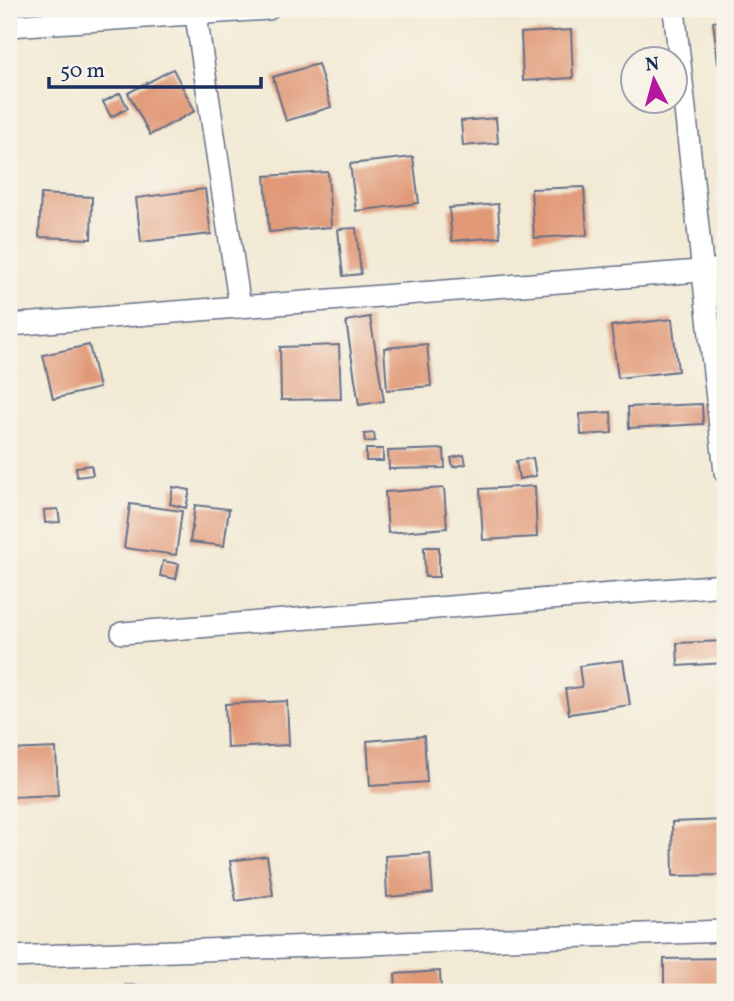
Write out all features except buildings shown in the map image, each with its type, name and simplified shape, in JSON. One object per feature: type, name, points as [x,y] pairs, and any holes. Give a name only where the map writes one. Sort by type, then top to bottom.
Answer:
[{"type":"street","points":[[9,26],[195,11],[268,9]]},
{"type":"street","points":[[674,9],[725,472]]},
{"type":"street","points":[[195,11],[240,307]]},
{"type":"street","points":[[9,325],[725,269]]},
{"type":"street","points":[[122,633],[725,585]]},
{"type":"street","points":[[9,957],[725,931]]}]
